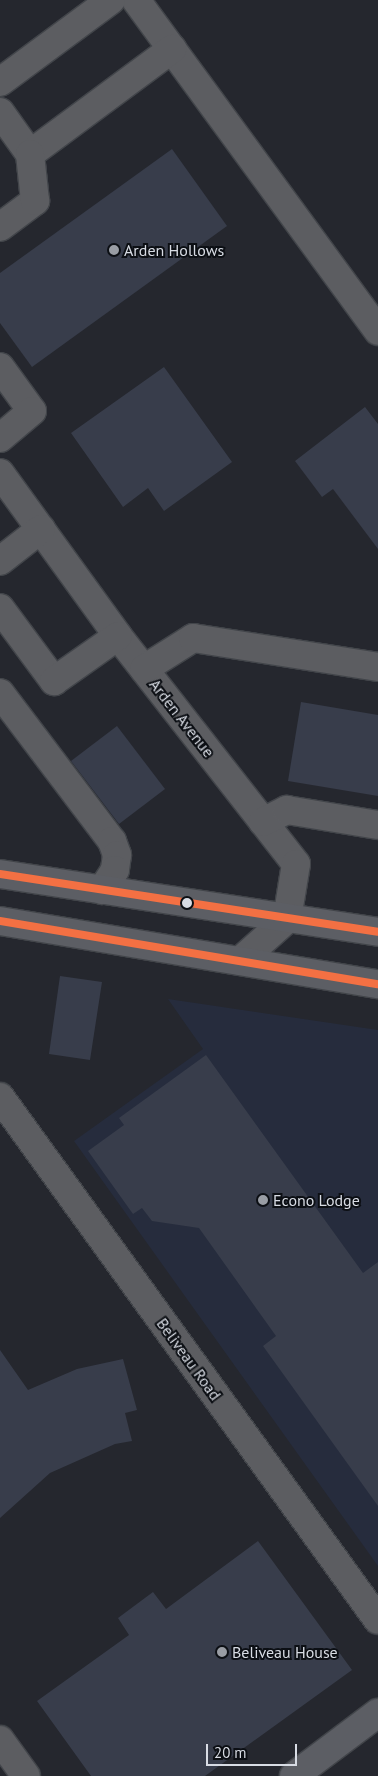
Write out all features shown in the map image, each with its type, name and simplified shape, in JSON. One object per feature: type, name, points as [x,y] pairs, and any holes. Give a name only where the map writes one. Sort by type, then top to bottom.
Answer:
[{"type":"main road","points":[[0,874],[378,932]]},
{"type":"main road","points":[[0,921],[378,984]]},
{"type":"main road","points":[[294,1776],[378,1713]]},
{"type":"street","points":[[0,82],[111,0]]},
{"type":"street","points":[[136,0],[378,331]]},
{"type":"street","points":[[30,154],[172,49]]},
{"type":"street","points":[[0,112],[30,154],[35,201],[0,227]]},
{"type":"street","points":[[0,367],[32,411],[0,438]]},
{"type":"street","name":"Arden Avenue","points":[[0,473],[118,636],[296,864],[287,919]]},
{"type":"street","points":[[0,561],[41,530]]},
{"type":"street","points":[[0,608],[54,681],[118,636]]},
{"type":"street","points":[[144,669],[193,638],[378,667]]},
{"type":"street","points":[[0,693],[112,841],[117,855],[115,870],[102,890]]},
{"type":"street","points":[[263,822],[287,810],[378,826]]},
{"type":"street","points":[[240,961],[287,919]]},
{"type":"street","name":"Beliveau Road","points":[[0,1098],[378,1620]]},
{"type":"street","points":[[0,1740],[26,1776]]},
{"type":"shaded area","points":[[168,999],[378,1030],[378,1566],[74,1141],[203,1049]]},
{"type":"building","name":"Arden Hollows","points":[[172,149],[227,226],[32,367],[0,323],[0,273]]},
{"type":"building","points":[[164,367],[232,462],[164,511],[148,488],[123,507],[71,433]]},
{"type":"building","points":[[365,407],[378,424],[378,549],[333,489],[322,497],[295,461]]},
{"type":"building","points":[[301,702],[378,715],[378,796],[288,781]]},
{"type":"building","points":[[117,726],[165,789],[119,824],[71,761]]},
{"type":"building","points":[[60,976],[102,982],[90,1060],[49,1054]]},
{"type":"building","points":[[206,1055],[363,1273],[378,1262],[378,1506],[263,1346],[276,1336],[199,1228],[152,1221],[142,1208],[133,1214],[88,1151],[124,1125],[119,1118]]},
{"type":"building","points":[[0,1350],[28,1390],[77,1369],[123,1359],[137,1410],[125,1413],[132,1441],[115,1444],[50,1473],[0,1518]]},
{"type":"building","name":"Beliveau House","points":[[258,1541],[352,1670],[205,1776],[91,1776],[37,1701],[129,1635],[118,1618],[153,1592],[166,1609]]},
{"type":"transit line","points":[[0,874],[378,932]]},
{"type":"transit line","points":[[0,921],[378,984]]},
{"type":"place","name":"Arden Hollows","points":[[114,250]]},
{"type":"place","name":"Econo Lodge","points":[[263,1200]]},
{"type":"place","name":"Beliveau House","points":[[222,1652]]}]
